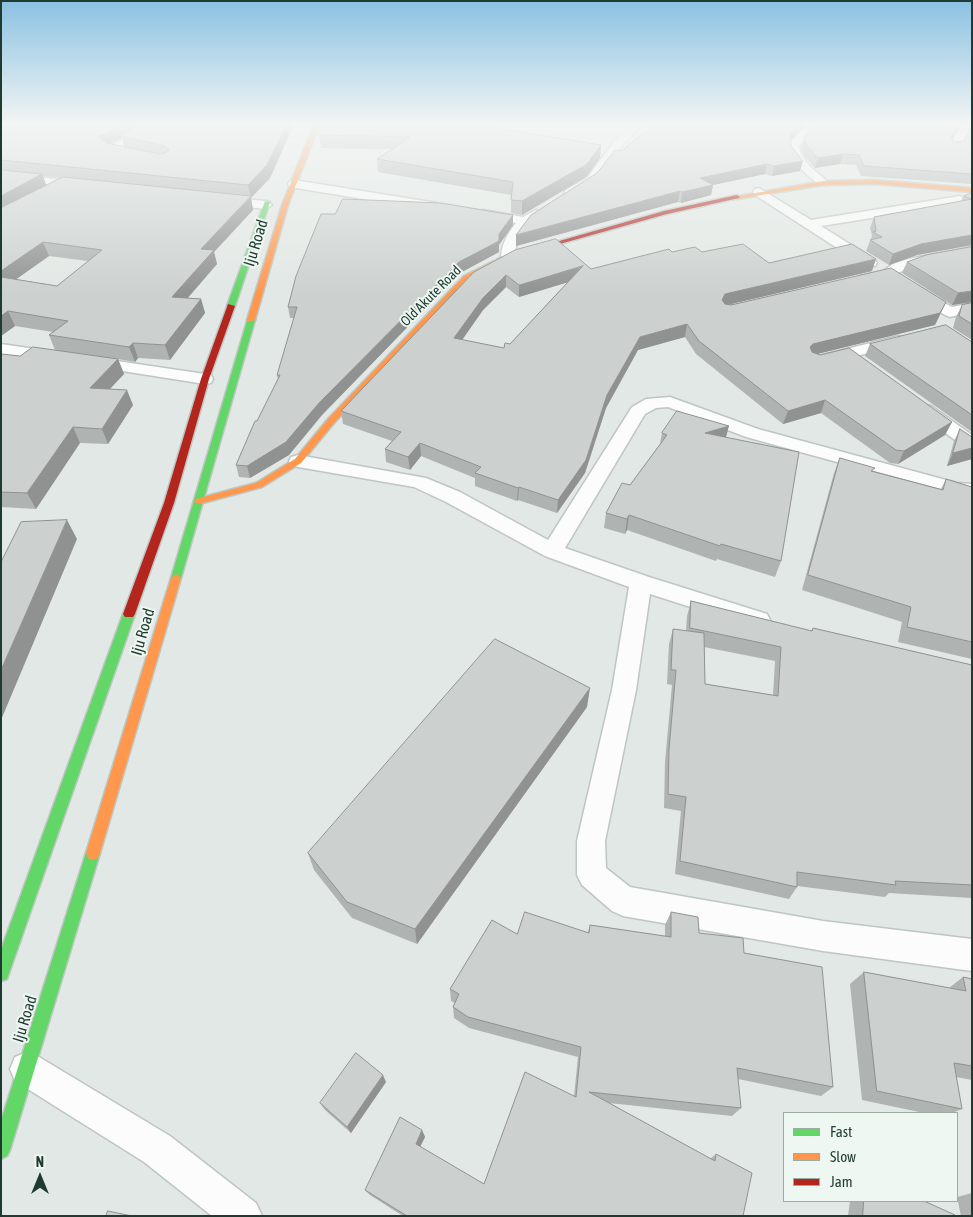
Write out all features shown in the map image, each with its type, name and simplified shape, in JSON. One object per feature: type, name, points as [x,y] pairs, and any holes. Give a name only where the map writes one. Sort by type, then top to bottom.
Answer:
[{"type":"main road","name":"Iju Road","points":[[1,1150],[199,501],[278,228],[295,181]]},
{"type":"main road","name":"Old Akute Road","points":[[199,501],[259,485],[298,460],[331,421],[467,278],[508,256],[666,212],[759,192],[823,183],[874,182],[971,188]]},
{"type":"main road","name":"Iju Road","points":[[1,973],[166,512],[205,379],[273,188]]},
{"type":"street","points":[[40,181],[92,188]]},
{"type":"street","points":[[508,256],[507,246],[524,221],[589,181]]},
{"type":"street","points":[[50,193],[66,184]]},
{"type":"street","points":[[294,184],[448,209]]},
{"type":"street","points":[[759,192],[950,312],[972,308]]},
{"type":"street","points":[[206,199],[266,205]]},
{"type":"street","points":[[810,224],[960,200]]},
{"type":"street","points":[[467,212],[524,221]]},
{"type":"street","points":[[850,283],[888,274],[898,267],[913,262],[972,252]]},
{"type":"street","points":[[942,330],[950,312]]},
{"type":"street","points":[[815,361],[914,337]]},
{"type":"street","points":[[1,349],[205,379]]},
{"type":"street","points":[[848,353],[863,364]]},
{"type":"street","points":[[910,398],[972,444]]},
{"type":"street","points":[[552,551],[638,411],[652,403],[670,402],[752,433],[957,489],[972,490]]},
{"type":"street","points":[[298,460],[419,482],[453,497],[552,551],[641,583],[778,625]]},
{"type":"street","points":[[641,583],[624,690],[591,841],[592,875],[623,901],[823,936],[972,955]]},
{"type":"street","points":[[27,1069],[157,1149],[242,1216]]},
{"type":"building","points":[[1,181],[29,181],[1,196]]},
{"type":"building","points":[[55,181],[101,181],[251,196],[201,249],[214,250],[172,297],[201,299],[165,345],[133,343],[129,347],[49,335],[68,321],[8,311],[1,316],[1,277],[57,286],[102,250],[43,242],[1,271],[1,208]]},
{"type":"building","points":[[206,181],[252,181],[248,185]]},
{"type":"building","points":[[506,181],[557,181],[522,201],[511,200],[513,182]]},
{"type":"building","points":[[585,181],[705,181],[713,185],[680,191],[516,235],[531,215]]},
{"type":"building","points":[[972,193],[972,199],[964,196]]},
{"type":"building","points":[[343,199],[441,203],[513,215],[499,234],[499,241],[459,262],[319,403],[286,442],[247,466],[236,465],[255,421],[257,421],[280,375],[277,375],[297,307],[288,307],[296,276],[321,214],[335,214]]},
{"type":"building","points":[[972,199],[972,235],[921,244],[893,254],[870,240],[882,237],[873,232],[876,231],[874,217]]},
{"type":"building","points":[[556,239],[591,269],[669,249],[672,252],[695,247],[702,252],[743,244],[769,263],[852,244],[876,259],[725,294],[722,300],[725,304],[731,305],[891,268],[946,302],[940,313],[813,344],[810,347],[812,352],[820,355],[849,348],[952,422],[904,451],[896,450],[825,400],[788,411],[699,341],[687,324],[640,337],[607,395],[586,460],[558,500],[475,473],[481,467],[420,443],[408,457],[385,449],[401,432],[341,411],[474,272],[515,250]],"holes":[[[583,266],[510,344],[505,343],[504,348],[454,338],[483,298],[506,275],[519,285]]]},
{"type":"building","points":[[972,247],[972,291],[958,293],[907,262],[926,255]]},
{"type":"building","points":[[972,303],[972,324],[959,316],[962,305]]},
{"type":"building","points":[[946,325],[972,342],[972,415],[870,344]]},
{"type":"building","points":[[33,347],[118,359],[90,388],[127,390],[102,429],[73,427],[27,493],[1,492],[1,354],[20,356]]},
{"type":"building","points":[[677,411],[729,426],[705,433],[799,452],[781,561],[721,544],[720,546],[629,515],[627,519],[606,513],[622,483],[630,485],[667,435],[662,433]]},
{"type":"building","points":[[960,429],[972,437],[972,448],[953,453]]},
{"type":"building","points":[[840,458],[875,468],[871,471],[943,490],[946,479],[972,487],[972,642],[907,627],[911,607],[808,575]]},
{"type":"building","points":[[67,520],[1,670],[1,562],[21,522]]},
{"type":"building","points":[[691,601],[812,631],[813,628],[972,665],[972,885],[895,881],[896,885],[797,872],[797,887],[680,861],[686,797],[668,794],[669,749],[676,670],[671,670],[673,629],[704,633],[705,684],[778,696],[781,647],[690,628]]},
{"type":"building","points":[[495,639],[590,688],[415,929],[347,902],[308,853]]},
{"type":"building","points":[[525,912],[589,933],[590,925],[671,937],[671,912],[698,917],[699,933],[743,938],[744,953],[822,967],[833,1087],[737,1068],[741,1108],[589,1092],[715,1161],[716,1154],[752,1173],[743,1216],[407,1216],[365,1190],[400,1117],[422,1130],[416,1144],[484,1184],[525,1072],[576,1097],[581,1047],[468,1017],[453,1007],[459,994],[450,989],[492,920],[517,934]]},
{"type":"building","points":[[864,972],[966,991],[963,977],[972,979],[972,1066],[954,1063],[962,1109],[877,1091]]},
{"type":"building","points":[[356,1053],[383,1075],[347,1127],[320,1103]]},
{"type":"building","points":[[864,1202],[926,1202],[955,1215],[955,1216],[863,1216]]},
{"type":"building","points":[[108,1211],[132,1216],[106,1216]]},
{"type":"traffic: fast","points":[[231,306],[267,202]]},
{"type":"traffic: fast","points":[[176,578],[251,320]]},
{"type":"traffic: fast","points":[[1,973],[129,614]]},
{"type":"traffic: fast","points":[[1,1150],[93,853]]},
{"type":"traffic: slow","points":[[251,320],[285,205],[295,181]]},
{"type":"traffic: slow","points":[[737,197],[823,183],[875,182],[972,190]]},
{"type":"traffic: slow","points":[[199,501],[259,485],[298,461],[331,421],[467,278],[508,256],[531,250]]},
{"type":"traffic: slow","points":[[93,853],[176,578]]},
{"type":"traffic: jam","points":[[531,250],[666,212],[737,197]]},
{"type":"traffic: jam","points":[[129,614],[169,503],[205,379],[231,306]]}]
